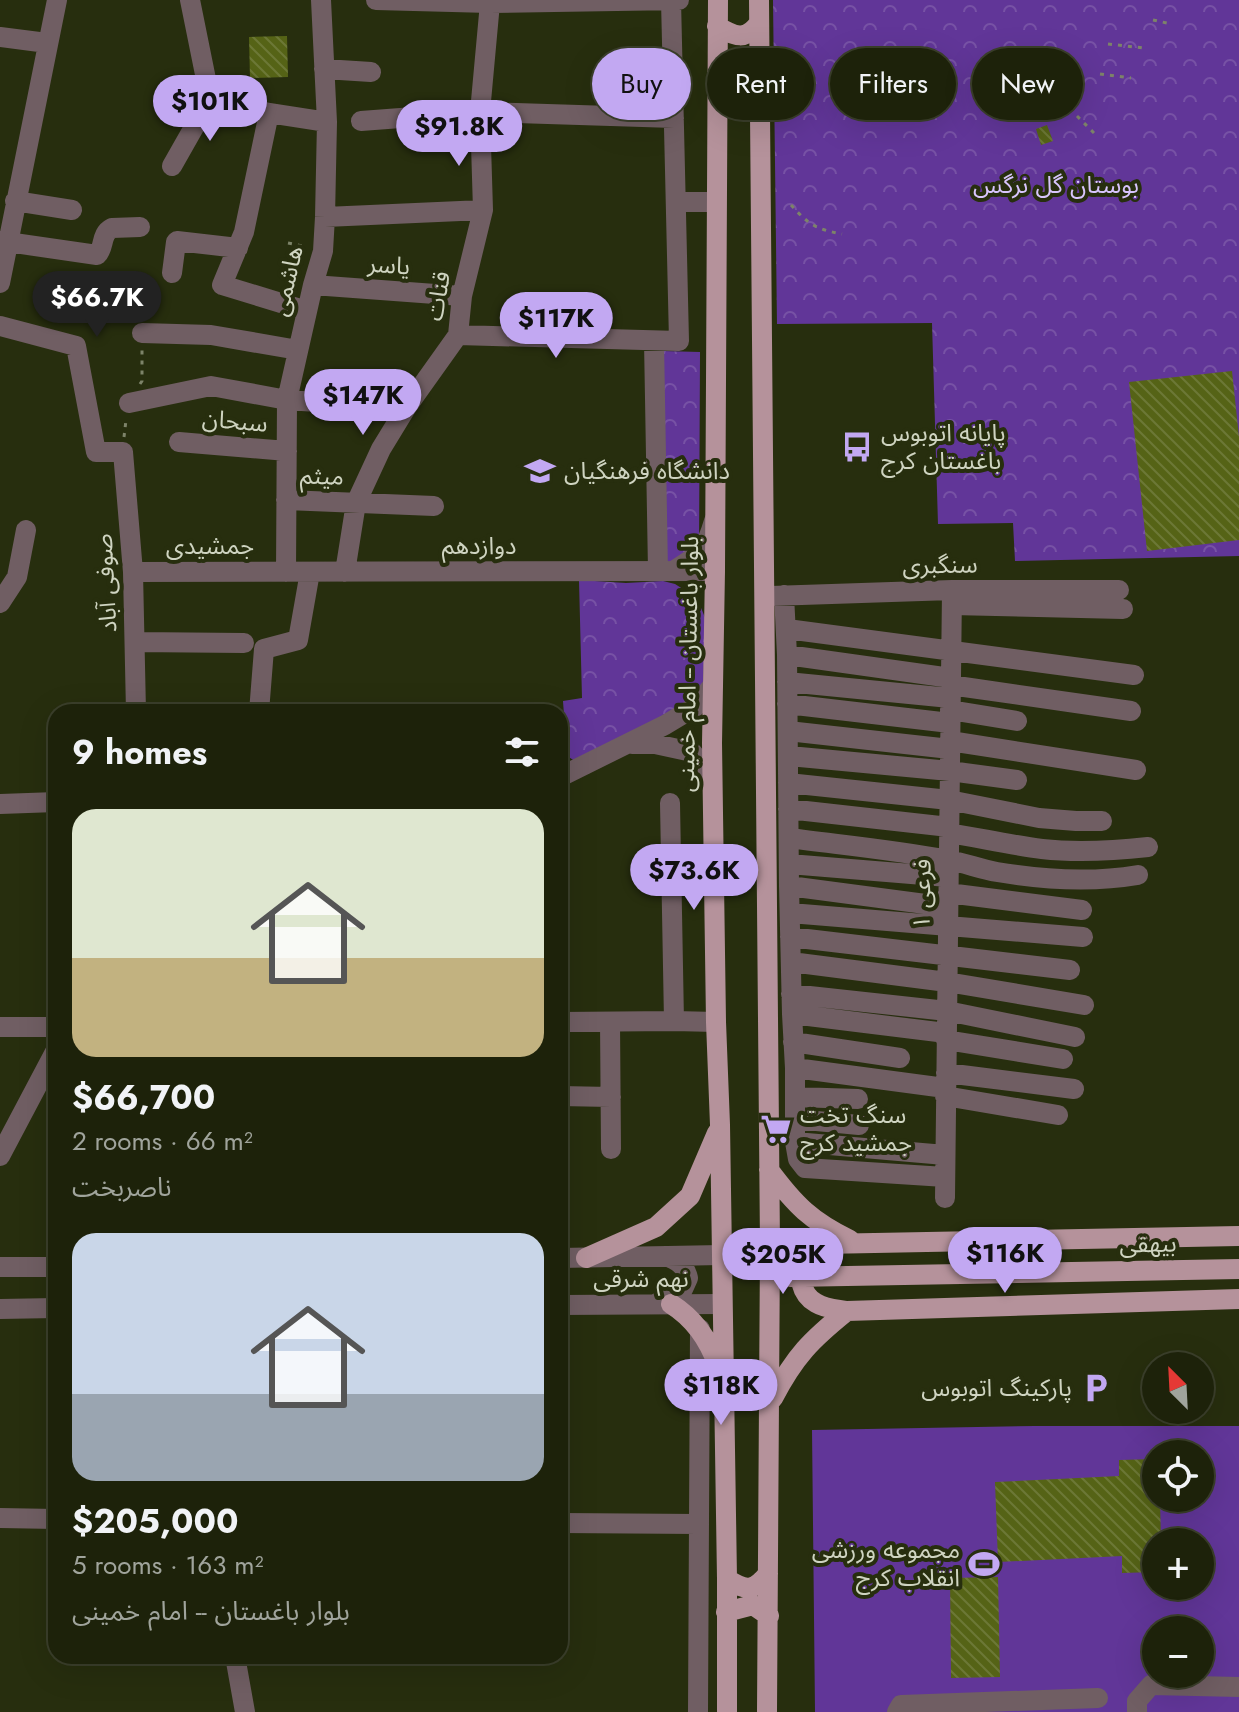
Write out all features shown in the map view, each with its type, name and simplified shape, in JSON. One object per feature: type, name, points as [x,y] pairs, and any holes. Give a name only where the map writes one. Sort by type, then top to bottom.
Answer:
[{"type":"main road","name":"بلوار باغستان -- امام خمینی","points":[[717,48],[718,0]]},
{"type":"main road","points":[[759,0],[759,48]]},
{"type":"main road","points":[[717,26],[736,36],[746,35],[759,23]]},
{"type":"main road","name":"بلوار باغستان -- امام خمینی","points":[[717,120],[712,778],[720,1125],[727,1712]]},
{"type":"main road","points":[[760,120],[773,596],[767,1712]]},
{"type":"main road","points":[[586,1258],[656,1227],[690,1196],[720,1125]]},
{"type":"main road","points":[[769,1170],[791,1200],[809,1217],[854,1242]]},
{"type":"main road","name":"بیهقی","points":[[770,1245],[1239,1236]]},
{"type":"main road","points":[[816,1243],[803,1259],[800,1277],[806,1295],[826,1308],[847,1311],[1239,1299]]},
{"type":"main road","name":"بیهقی","points":[[770,1279],[1239,1269]]},
{"type":"main road","points":[[662,1304],[684,1312],[700,1329],[714,1353],[723,1384]]},
{"type":"main road","points":[[771,1401],[800,1354],[847,1311]]},
{"type":"main road","points":[[727,1579],[740,1587],[752,1588],[768,1574]]},
{"type":"main road","points":[[726,1612],[753,1605],[769,1616]]},
{"type":"street","points":[[0,283],[4,242],[57,0]]},
{"type":"street","points":[[172,166],[210,99],[190,0]]},
{"type":"street","name":"هاشمی","points":[[286,572],[287,400],[323,251],[327,122],[321,0]]},
{"type":"street","points":[[376,0],[490,3],[679,0]]},
{"type":"street","points":[[671,0],[672,48]]},
{"type":"street","name":"قنات","points":[[345,572],[356,503],[381,449],[458,335],[462,296],[483,210],[480,112],[490,3]]},
{"type":"street","points":[[0,37],[47,43]]},
{"type":"street","points":[[324,69],[371,72]]},
{"type":"street","points":[[210,99],[327,122]]},
{"type":"street","points":[[361,121],[480,112],[592,115]]},
{"type":"street","points":[[269,113],[244,232],[222,283],[224,287],[307,311]]},
{"type":"street","points":[[458,335],[679,341],[674,120]]},
{"type":"street","points":[[15,201],[72,210]]},
{"type":"street","points":[[676,202],[716,202]]},
{"type":"street","points":[[325,217],[483,210]]},
{"type":"street","points":[[4,242],[97,255],[108,230],[140,227]]},
{"type":"street","points":[[172,273],[177,241],[238,248]]},
{"type":"street","name":"یاسر","points":[[313,285],[462,296]]},
{"type":"street","points":[[0,326],[76,346],[96,452],[123,452]]},
{"type":"street","points":[[142,333],[211,335],[298,350]]},
{"type":"street","points":[[654,341],[666,571]]},
{"type":"street","points":[[129,403],[211,386],[287,400],[406,408]]},
{"type":"street","name":"سبحان","points":[[179,442],[287,451]]},
{"type":"street","name":"صوفی آباد","points":[[123,452],[133,572],[136,704]]},
{"type":"street","name":"میثم","points":[[286,500],[434,506]]},
{"type":"street","points":[[666,571],[699,555],[708,543],[715,517]]},
{"type":"street","points":[[0,603],[17,577],[26,530]]},
{"type":"street","points":[[666,571],[698,582],[706,591],[714,619]]},
{"type":"street","name":"دوازدهم","points":[[286,572],[715,571]]},
{"type":"street","name":"جمشیدی","points":[[133,572],[286,572]]},
{"type":"street","points":[[260,704],[264,649],[298,640],[310,572]]},
{"type":"street","points":[[773,596],[787,629],[795,1142],[945,1155]]},
{"type":"street","name":"سنگبری","points":[[773,596],[1121,600]]},
{"type":"street","name":"۱ فرعی","points":[[795,1142],[798,1159],[805,1168],[945,1188],[952,598]]},
{"type":"street","points":[[787,629],[1134,675]]},
{"type":"street","points":[[135,642],[244,643]]},
{"type":"street","points":[[787,655],[950,712],[1136,770]]},
{"type":"street","points":[[787,682],[1017,721]]},
{"type":"street","points":[[568,773],[628,745],[695,707],[713,685]]},
{"type":"street","points":[[787,704],[950,712],[1131,711]]},
{"type":"street","points":[[788,731],[950,712]]},
{"type":"street","points":[[628,745],[655,744],[692,752],[712,778]]},
{"type":"street","points":[[789,756],[1017,780]]},
{"type":"street","points":[[788,783],[949,800],[1039,818],[1102,821]]},
{"type":"street","points":[[0,804],[48,802]]},
{"type":"street","points":[[670,803],[674,1021]]},
{"type":"street","points":[[788,809],[949,830],[1040,849],[1111,851],[1148,847]]},
{"type":"street","points":[[789,838],[1083,937]]},
{"type":"street","points":[[789,864],[948,893],[1082,910]]},
{"type":"street","points":[[790,913],[948,893],[993,871],[1058,880],[1106,880],[1138,875]]},
{"type":"street","points":[[789,886],[948,893]]},
{"type":"street","points":[[790,937],[1070,970]]},
{"type":"street","points":[[791,962],[947,982],[1084,1005]]},
{"type":"street","points":[[791,1004],[947,1011],[1075,1037]]},
{"type":"street","points":[[791,1004],[1063,1059]]},
{"type":"street","points":[[568,1022],[716,1022]]},
{"type":"street","points":[[610,1022],[611,1149]]},
{"type":"street","points":[[0,1027],[48,1027]]},
{"type":"street","points":[[793,1042],[900,1058]]},
{"type":"street","points":[[0,1156],[48,1065]]},
{"type":"street","points":[[795,1068],[945,1086],[1074,1089]]},
{"type":"street","points":[[945,1086],[1058,1115]]},
{"type":"street","points":[[568,1096],[611,1097]]},
{"type":"street","points":[[795,1097],[858,1099]]},
{"type":"street","points":[[795,1119],[859,1125]]},
{"type":"street","name":"نهم شرقی","points":[[568,1258],[721,1255]]},
{"type":"street","points":[[662,1304],[683,1289],[688,1278],[686,1268],[666,1256]]},
{"type":"street","points":[[0,1267],[48,1267]]},
{"type":"street","name":"نهم شرقی","points":[[568,1305],[722,1304]]},
{"type":"street","points":[[0,1309],[48,1308]]},
{"type":"street","points":[[698,1712],[700,1329]]},
{"type":"street","points":[[0,1518],[48,1519]]},
{"type":"street","points":[[568,1523],[698,1524]]},
{"type":"street","points":[[236,1664],[245,1712]]},
{"type":"street","points":[[1137,1712],[1137,1701],[1151,1685],[1239,1687]]},
{"type":"street","points":[[897,1712],[901,1705],[1098,1698]]},
{"type":"path","points":[[1153,20],[1167,23]]},
{"type":"path","points":[[1108,44],[1144,48]]},
{"type":"path","points":[[1100,74],[1131,78]]},
{"type":"path","points":[[1081,120],[1098,137]]},
{"type":"path","points":[[791,205],[806,222],[820,230],[842,234]]},
{"type":"path","points":[[123,452],[129,403],[142,381],[142,333]]},
{"type":"green space","name":"بوستان گل نرگس","points":[[773,0],[1239,0],[1239,556],[1015,561],[1013,523],[938,524],[932,323],[777,324],[774,120],[814,120],[814,48],[774,48]]},
{"type":"green space","points":[[662,351],[700,352],[699,555],[674,563],[665,561]]},
{"type":"green space","points":[[579,580],[626,583],[663,581],[675,584],[699,603],[706,620],[703,683],[686,704],[575,761],[568,757],[568,704],[563,704],[563,701],[582,698]]},
{"type":"green space","name":"مجموعه ورزشی انقلاب کرج","points":[[1239,1426],[1239,1712],[815,1712],[812,1430]]},
{"type":"building","points":[[287,36],[288,77],[250,78],[249,37]]},
{"type":"building","points":[[1047,125],[1053,141],[1041,145],[1036,129]]},
{"type":"building","points":[[1232,371],[1239,437],[1239,540],[1147,551],[1129,382]]},
{"type":"building","points":[[1142,1459],[1142,1512],[1160,1512],[1161,1528],[1142,1528],[1142,1572],[1122,1573],[1122,1556],[998,1562],[995,1482],[1119,1476],[1119,1460]]},
{"type":"building","points":[[998,1577],[1000,1677],[951,1678],[950,1578]]},
{"type":"place","name":"پایانه اتوبوس باغستان کرج","points":[[857,447]]},
{"type":"place","name":"دانشگاه فرهنگیان","points":[[540,471]]},
{"type":"place","name":"سنگ تخت جمشید کرج","points":[[776,1129]]},
{"type":"place","name":"پارکینگ اتوبوس","points":[[1096,1388]]},
{"type":"place","name":"مجموعه ورزشی انقلاب کرج","points":[[984,1564]]}]
